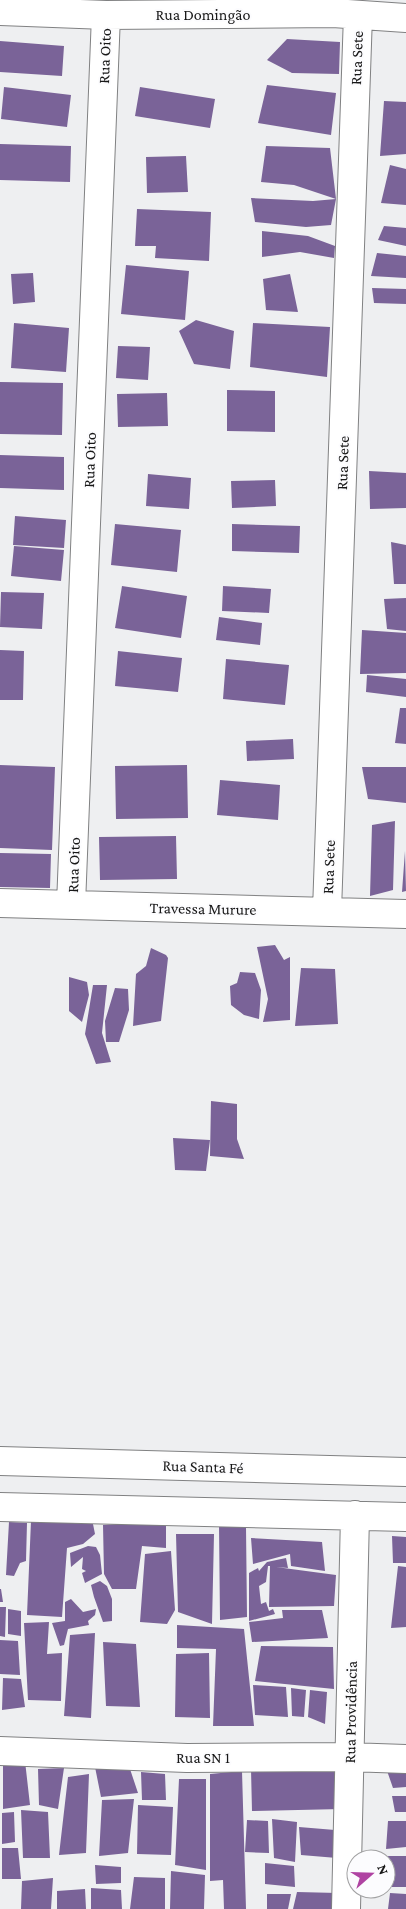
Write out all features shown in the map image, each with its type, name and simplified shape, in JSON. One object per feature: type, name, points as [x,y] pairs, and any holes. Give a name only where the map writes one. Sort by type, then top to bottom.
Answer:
[{"type":"street","name":"Rua Domingão","points":[[0,11],[119,10],[358,15],[406,18]]},
{"type":"street","name":"Rua Oito","points":[[72,905],[119,10]]},
{"type":"street","name":"Rua Sete","points":[[327,911],[358,15]]},
{"type":"street","name":"Travessa Murure","points":[[0,903],[406,914]]},
{"type":"street","name":"Rua Santa Fé","points":[[0,1461],[406,1472]]},
{"type":"street","points":[[0,1507],[406,1516]]},
{"type":"street","name":"Rua Providência","points":[[346,1909],[355,1515]]},
{"type":"street","name":"Rua SN 1","points":[[0,1751],[187,1758],[348,1757],[406,1759]]},
{"type":"building","points":[[287,39],[340,42],[339,74],[292,73],[267,60]]},
{"type":"building","points":[[0,41],[64,46],[62,76],[0,72]]},
{"type":"building","points":[[267,85],[336,93],[331,135],[258,123]]},
{"type":"building","points":[[4,87],[71,95],[67,127],[1,119]]},
{"type":"building","points":[[140,87],[215,99],[210,128],[135,116]]},
{"type":"building","points":[[384,101],[406,102],[406,154],[380,156]]},
{"type":"building","points":[[0,144],[71,146],[70,182],[0,180]]},
{"type":"building","points":[[266,146],[330,148],[336,199],[294,185],[261,182]]},
{"type":"building","points":[[186,156],[188,192],[147,193],[146,157]]},
{"type":"building","points":[[390,165],[406,169],[406,205],[381,203]]},
{"type":"building","points":[[251,198],[313,201],[336,199],[331,225],[306,227],[255,222]]},
{"type":"building","points":[[137,209],[211,212],[209,261],[155,258],[156,246],[135,246]]},
{"type":"building","points":[[384,226],[406,228],[406,246],[378,240]]},
{"type":"building","points":[[262,231],[308,236],[335,246],[334,258],[300,252],[262,257]]},
{"type":"building","points":[[377,253],[406,256],[406,278],[371,276]]},
{"type":"building","points":[[126,265],[189,271],[185,320],[121,314]]},
{"type":"building","points":[[33,273],[35,302],[13,304],[11,274]]},
{"type":"building","points":[[290,274],[298,312],[266,310],[263,279]]},
{"type":"building","points":[[372,288],[406,289],[406,304],[374,303]]},
{"type":"building","points":[[196,320],[234,331],[230,369],[194,364],[179,331]]},
{"type":"building","points":[[14,323],[69,328],[66,372],[11,368]]},
{"type":"building","points":[[253,323],[330,327],[327,377],[250,367]]},
{"type":"building","points":[[118,346],[150,347],[148,380],[116,378]]},
{"type":"building","points":[[0,382],[63,383],[62,435],[0,434]]},
{"type":"building","points":[[227,390],[275,391],[275,432],[227,431]]},
{"type":"building","points":[[167,393],[168,426],[118,427],[117,394]]},
{"type":"building","points":[[0,455],[64,457],[64,490],[0,488]]},
{"type":"building","points":[[369,471],[406,473],[406,508],[370,509]]},
{"type":"building","points":[[148,474],[191,478],[189,509],[146,506]]},
{"type":"building","points":[[275,480],[276,506],[232,508],[231,481]]},
{"type":"building","points":[[15,516],[66,520],[64,548],[13,545]]},
{"type":"building","points":[[115,524],[181,530],[177,572],[111,565]]},
{"type":"building","points":[[232,524],[300,526],[299,553],[232,551]]},
{"type":"building","points":[[391,542],[406,545],[406,584],[394,584]]},
{"type":"building","points":[[14,546],[64,550],[61,581],[11,576]]},
{"type":"building","points":[[122,586],[187,596],[181,638],[115,628]]},
{"type":"building","points":[[223,586],[271,589],[269,613],[222,611]]},
{"type":"building","points":[[1,592],[44,593],[42,629],[0,627]]},
{"type":"building","points":[[406,598],[406,631],[387,629],[384,599]]},
{"type":"building","points":[[219,617],[262,623],[260,645],[216,640]]},
{"type":"building","points":[[362,630],[406,633],[406,673],[360,674]]},
{"type":"building","points":[[0,650],[24,651],[23,700],[0,700]]},
{"type":"building","points":[[118,651],[182,658],[178,692],[115,686]]},
{"type":"building","points":[[226,659],[289,665],[285,705],[223,699]]},
{"type":"building","points":[[367,675],[406,679],[406,697],[366,692]]},
{"type":"building","points":[[400,708],[406,708],[406,744],[395,743]]},
{"type":"building","points":[[293,739],[294,759],[247,761],[246,741]]},
{"type":"building","points":[[0,765],[55,767],[52,850],[0,848]]},
{"type":"building","points":[[187,765],[188,818],[116,819],[115,766]]},
{"type":"building","points":[[362,767],[406,767],[406,803],[368,799]]},
{"type":"building","points":[[220,780],[280,785],[278,820],[217,815]]},
{"type":"building","points":[[395,821],[393,890],[370,896],[372,825]]},
{"type":"building","points":[[176,836],[177,879],[100,880],[99,837]]},
{"type":"building","points":[[405,851],[406,891],[402,892]]},
{"type":"building","points":[[0,853],[51,854],[50,888],[0,887]]},
{"type":"building","points":[[275,945],[284,960],[290,957],[290,1020],[263,1022],[268,999],[257,947]]},
{"type":"building","points":[[151,948],[166,955],[168,958],[161,1021],[133,1026],[136,974],[146,966]]},
{"type":"building","points":[[301,968],[335,969],[338,1024],[295,1026]]},
{"type":"building","points":[[240,972],[255,973],[261,990],[259,1019],[244,1015],[231,1005],[230,986],[237,983]]},
{"type":"building","points":[[69,977],[87,982],[89,995],[82,1022],[69,1011]]},
{"type":"building","points":[[93,985],[107,985],[102,1033],[111,1062],[96,1064],[85,1034]]},
{"type":"building","points":[[115,988],[128,989],[129,1010],[119,1042],[106,1042],[105,1021]]},
{"type":"building","points":[[211,1101],[237,1104],[237,1139],[244,1159],[210,1156]]},
{"type":"building","points":[[173,1138],[210,1140],[206,1171],[175,1170]]},
{"type":"building","points":[[31,1521],[93,1524],[95,1534],[83,1544],[67,1548],[62,1617],[27,1615]]},
{"type":"building","points":[[9,1522],[27,1523],[26,1561],[20,1563],[14,1576],[6,1575]]},
{"type":"building","points":[[132,1523],[166,1525],[166,1548],[142,1546],[136,1589],[112,1589],[104,1574],[103,1525]]},
{"type":"building","points":[[219,1525],[246,1527],[247,1617],[220,1620]]},
{"type":"building","points":[[176,1534],[214,1534],[212,1624],[178,1612]]},
{"type":"building","points":[[392,1536],[406,1537],[406,1563],[393,1563]]},
{"type":"building","points":[[251,1538],[322,1542],[325,1571],[291,1566],[290,1554],[253,1564]]},
{"type":"building","points":[[88,1546],[96,1547],[100,1555],[102,1574],[85,1583],[82,1573],[86,1571],[82,1569],[83,1557],[71,1567],[70,1553]]},
{"type":"building","points":[[171,1551],[175,1610],[167,1624],[140,1622],[145,1554]]},
{"type":"building","points":[[286,1558],[288,1568],[276,1567],[336,1575],[334,1606],[269,1607],[270,1566],[268,1566],[266,1582],[259,1586],[261,1604],[266,1602],[269,1611],[273,1609],[275,1614],[249,1621],[249,1573],[258,1568],[259,1571],[267,1562]]},
{"type":"building","points":[[398,1566],[406,1567],[406,1627],[391,1628]]},
{"type":"building","points":[[100,1581],[107,1586],[112,1599],[112,1621],[103,1622],[94,1597],[91,1585]]},
{"type":"building","points":[[1,1589],[3,1602],[0,1602]]},
{"type":"building","points":[[71,1599],[83,1612],[96,1609],[95,1615],[88,1621],[89,1625],[68,1629],[64,1645],[60,1646],[52,1623],[65,1621],[65,1602]]},
{"type":"building","points":[[0,1607],[6,1607],[5,1637],[0,1636]]},
{"type":"building","points":[[8,1609],[21,1611],[21,1636],[8,1634]]},
{"type":"building","points":[[282,1610],[322,1610],[328,1638],[252,1642],[249,1622],[283,1618]]},
{"type":"building","points":[[49,1622],[47,1654],[62,1653],[61,1701],[28,1700],[24,1623]]},
{"type":"building","points":[[177,1625],[244,1629],[254,1726],[213,1726],[216,1649],[177,1648]]},
{"type":"building","points":[[95,1633],[91,1718],[64,1716],[70,1635]]},
{"type":"building","points":[[0,1640],[18,1641],[20,1675],[0,1674]]},
{"type":"building","points":[[103,1642],[136,1644],[140,1707],[106,1706]]},
{"type":"building","points":[[261,1646],[333,1647],[334,1689],[255,1681]]},
{"type":"building","points":[[209,1653],[210,1718],[175,1717],[176,1654]]},
{"type":"building","points":[[3,1678],[21,1679],[25,1707],[2,1710]]},
{"type":"building","points":[[253,1685],[286,1687],[288,1717],[255,1715]]},
{"type":"building","points":[[291,1688],[306,1690],[304,1717],[292,1716]]},
{"type":"building","points":[[310,1690],[327,1692],[325,1724],[308,1717]]},
{"type":"building","points":[[3,1760],[25,1761],[30,1805],[3,1809]]},
{"type":"building","points":[[335,1765],[342,1809],[252,1811],[251,1769]]},
{"type":"building","points":[[385,1765],[406,1765],[406,1787],[393,1788]]},
{"type":"building","points":[[129,1766],[138,1793],[101,1797],[95,1767]]},
{"type":"building","points":[[64,1768],[58,1809],[39,1805],[38,1769]]},
{"type":"building","points":[[242,1771],[246,1909],[224,1909],[223,1880],[210,1881],[210,1774]]},
{"type":"building","points":[[141,1772],[165,1774],[166,1800],[142,1800]]},
{"type":"building","points":[[89,1774],[86,1853],[59,1855],[68,1777]]},
{"type":"building","points":[[179,1779],[206,1779],[206,1870],[175,1865]]},
{"type":"building","points":[[392,1796],[406,1796],[406,1812],[395,1812]]},
{"type":"building","points":[[134,1799],[128,1853],[99,1856],[102,1800]]},
{"type":"building","points":[[138,1805],[173,1807],[171,1855],[137,1854]]},
{"type":"building","points":[[21,1810],[48,1812],[50,1858],[23,1858]]},
{"type":"building","points":[[14,1812],[15,1842],[2,1844],[2,1813]]},
{"type":"building","points":[[272,1819],[297,1822],[295,1862],[274,1858]]},
{"type":"building","points":[[247,1820],[268,1821],[269,1853],[245,1852]]},
{"type":"building","points":[[388,1821],[406,1821],[406,1847],[386,1849]]},
{"type":"building","points":[[299,1827],[335,1830],[337,1858],[301,1855]]},
{"type":"building","points":[[2,1848],[18,1848],[21,1879],[2,1879]]},
{"type":"building","points":[[396,1856],[406,1856],[406,1887],[396,1887]]},
{"type":"building","points":[[265,1863],[294,1866],[295,1887],[265,1884]]},
{"type":"building","points":[[95,1865],[121,1867],[121,1883],[96,1884]]},
{"type":"building","points":[[171,1871],[205,1875],[204,1909],[170,1909]]},
{"type":"building","points":[[134,1877],[165,1878],[165,1909],[130,1909]]},
{"type":"building","points":[[53,1878],[51,1909],[21,1909],[22,1881]]},
{"type":"building","points":[[91,1888],[121,1890],[122,1909],[91,1909]]},
{"type":"building","points":[[85,1889],[86,1909],[57,1909],[57,1891]]},
{"type":"building","points":[[297,1892],[338,1893],[338,1909],[293,1909]]},
{"type":"building","points":[[396,1893],[406,1894],[406,1909],[388,1909],[389,1899],[396,1899]]},
{"type":"building","points":[[267,1894],[291,1894],[288,1909],[267,1909]]}]
